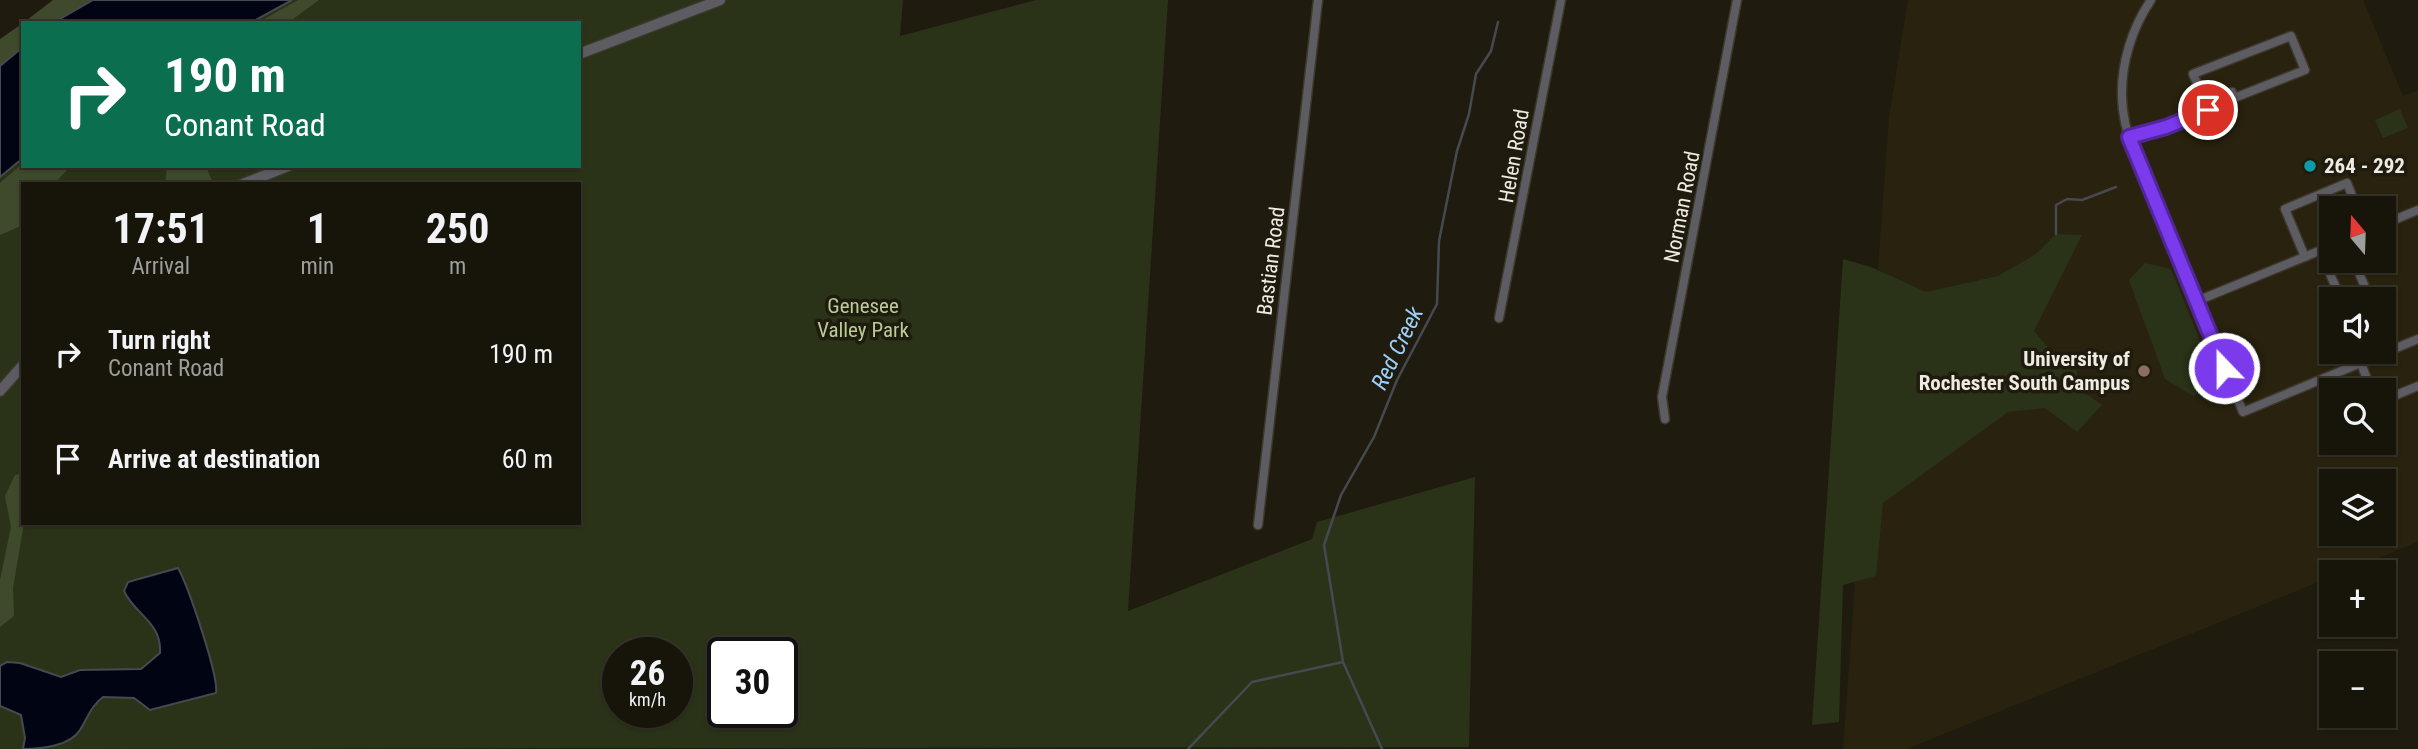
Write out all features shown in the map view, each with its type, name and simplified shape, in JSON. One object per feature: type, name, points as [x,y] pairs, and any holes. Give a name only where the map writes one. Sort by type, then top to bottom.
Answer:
[{"type":"street","points":[[581,53],[720,0]]},
{"type":"street","name":"Bastian Road","points":[[1258,525],[1318,0]]},
{"type":"street","name":"Helen Road","points":[[1499,318],[1561,0]]},
{"type":"street","name":"Norman Road","points":[[1665,419],[1662,397],[1737,0]]},
{"type":"street","points":[[2151,0],[2132,37],[2123,78],[2123,109],[2129,137],[2243,412],[2359,364]]},
{"type":"street","points":[[2129,137],[2166,127],[2208,110],[2193,74],[2291,36],[2305,70],[2234,98],[2232,92],[2205,102]]},
{"type":"street","points":[[248,182],[283,168]]},
{"type":"street","points":[[2305,257],[2286,209],[2347,183],[2352,196]]},
{"type":"street","points":[[2396,219],[2418,210]]},
{"type":"street","points":[[2197,301],[2319,251]]},
{"type":"street","points":[[2396,347],[2418,339]]},
{"type":"street","points":[[0,391],[21,367]]},
{"type":"street","points":[[2396,395],[2418,386]]},
{"type":"shaded area","points":[[93,0],[292,0],[254,21],[56,21]]},
{"type":"shaded area","name":"University of Rochester South Campus","points":[[1908,0],[2363,0],[2403,96],[2418,90],[2418,542],[2373,560],[2319,560],[2319,582],[1907,749],[1843,749],[1889,117]]},
{"type":"shaded area","points":[[21,49],[21,160],[0,177],[0,66]]},
{"type":"shaded area","points":[[178,568],[208,651],[216,693],[150,710],[134,698],[103,697],[80,730],[69,740],[46,747],[23,749],[25,738],[21,715],[0,706],[0,666],[7,662],[20,663],[61,677],[80,670],[141,669],[160,653],[159,642],[152,626],[124,591],[128,582]]},
{"type":"green space","points":[[53,0],[93,0],[56,21],[26,21]]},
{"type":"green space","name":"Genesee Valley Park","points":[[292,0],[903,0],[900,36],[1036,0],[1168,0],[1128,611],[1312,539],[1317,522],[1475,477],[1469,747],[0,749],[0,177],[21,160],[21,168],[581,168],[581,21],[254,21]]},
{"type":"green space","points":[[298,0],[319,0],[290,21],[261,21]]},
{"type":"green space","points":[[21,24],[21,49],[0,66],[0,39]]},
{"type":"green space","points":[[2400,109],[2408,128],[2383,138],[2375,120]]},
{"type":"green space","points":[[21,165],[21,168],[69,168],[56,182],[21,182],[21,226],[0,235],[0,183]]},
{"type":"green space","points":[[167,168],[207,168],[212,182],[165,182]]},
{"type":"green space","points":[[2056,234],[2082,235],[2034,331],[2054,354],[2076,366],[2079,389],[2102,405],[2077,432],[2045,408],[2008,412],[1883,503],[1876,576],[1843,585],[1839,722],[1812,725],[1843,259],[1871,267],[1926,292],[1998,276],[2036,254]]},
{"type":"green space","points":[[2145,263],[2171,269],[2217,383],[2193,396],[2165,379],[2129,280]]},
{"type":"green space","points":[[21,474],[21,525],[24,525],[13,588],[14,616],[0,627],[0,580],[11,527],[5,496],[15,475]]},
{"type":"waterway","name":"Red Creek","points":[[1382,749],[1343,662],[1324,545],[1341,495],[1374,437],[1397,380],[1437,304],[1439,241],[1457,151],[1469,114],[1476,74],[1491,51],[1498,22]]},
{"type":"waterway","points":[[2056,234],[2056,205],[2067,199],[2082,200],[2116,187]]},
{"type":"waterway","name":"Red Creek","points":[[1188,749],[1252,682],[1343,662]]},
{"type":"place","name":"264 - 292","points":[[2310,166]]},
{"type":"place","name":"University of Rochester South Campus","points":[[2144,371]]},
{"type":"route","points":[[2208,110],[2166,127],[2129,137],[2224,368]]}]
